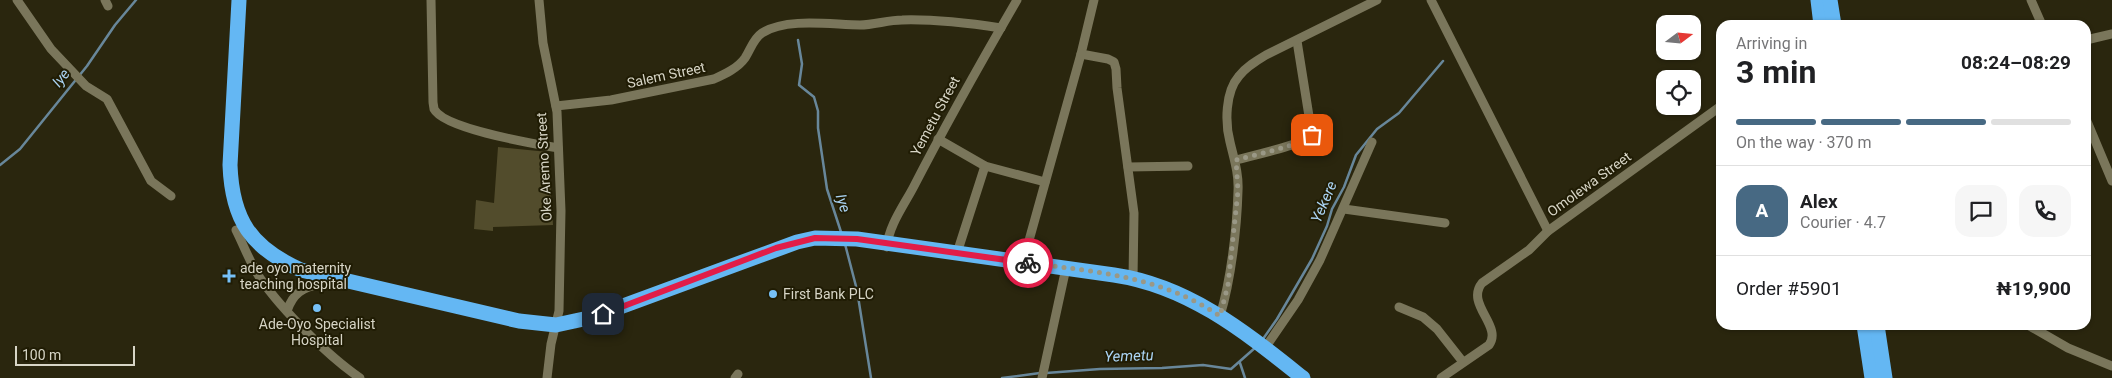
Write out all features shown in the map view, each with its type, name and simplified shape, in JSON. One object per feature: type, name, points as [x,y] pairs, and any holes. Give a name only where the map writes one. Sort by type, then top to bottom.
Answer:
[{"type":"highway","points":[[232,0],[230,185],[240,218],[252,237],[265,250],[282,262],[323,277],[555,329]]},
{"type":"highway","points":[[239,0],[222,183],[227,210],[236,230],[261,258],[278,269],[298,278],[527,330],[555,329],[599,324],[769,258],[802,248],[831,245],[887,246],[957,253],[1023,262],[1132,285],[1162,294],[1205,314],[1258,346],[1290,378]]},
{"type":"highway","points":[[1818,0],[1821,20]]},
{"type":"highway","points":[[1830,0],[1833,20]]},
{"type":"highway","points":[[887,246],[1065,272],[1133,279],[1162,286],[1194,300],[1220,316],[1303,378]]},
{"type":"highway","points":[[1865,330],[1872,378]]},
{"type":"highway","points":[[1878,330],[1885,378]]},
{"type":"street","points":[[17,0],[51,49],[86,86],[107,99],[151,181],[171,196]]},
{"type":"street","points":[[430,0],[433,102],[434,109],[438,114],[454,122],[498,136],[558,148]]},
{"type":"street","name":"Oke Aremo Street","points":[[540,0],[543,43],[556,106],[561,250],[559,310],[547,378]]},
{"type":"street","name":"Yemetu Street","points":[[887,246],[894,225],[938,139],[1017,0]]},
{"type":"street","points":[[1023,262],[1081,54],[1094,0]]},
{"type":"street","points":[[1220,316],[1228,285],[1238,191],[1236,160],[1227,125],[1233,85],[1251,64],[1377,0]]},
{"type":"street","points":[[1432,0],[1548,231]]},
{"type":"street","points":[[2031,0],[2040,20]]},
{"type":"street","name":"Salem Street","points":[[556,106],[611,100],[714,79],[727,74],[738,65],[762,33],[795,24],[863,25],[899,20],[922,20],[1001,28]]},
{"type":"street","points":[[2091,39],[2112,34]]},
{"type":"street","points":[[1236,160],[1298,144],[1309,139],[1312,135],[1297,41]]},
{"type":"street","points":[[1081,54],[1108,59],[1114,62],[1134,213],[1133,279]]},
{"type":"street","name":"Omolewa Street","points":[[1463,362],[1489,345],[1493,340],[1492,332],[1476,296],[1477,289],[1482,283],[1529,250],[1548,231],[1716,110]]},
{"type":"street","points":[[2091,131],[2112,180]]},
{"type":"street","points":[[938,139],[985,166],[1045,182]]},
{"type":"street","points":[[1258,346],[1298,300],[1320,260],[1344,209],[1372,142]]},
{"type":"street","points":[[957,253],[985,166]]},
{"type":"street","points":[[1128,167],[1188,166]]},
{"type":"street","points":[[1344,209],[1445,223]]},
{"type":"street","points":[[236,230],[259,276],[288,311],[323,347],[360,378]]},
{"type":"street","points":[[1042,377],[1043,365],[1065,272]]},
{"type":"street","points":[[288,311],[290,303],[300,290],[321,284]]},
{"type":"street","points":[[1399,307],[1423,317],[1437,329],[1463,362],[1441,378]]},
{"type":"street","points":[[2037,330],[2068,348],[2112,366]]},
{"type":"shaded area","points":[[498,147],[548,152],[553,225],[493,227],[493,231],[474,229],[476,200],[494,203]]},
{"type":"waterway","name":"Iye","points":[[0,165],[20,149],[87,66],[115,25],[136,0]]},
{"type":"waterway","name":"Iye","points":[[798,40],[802,64],[799,85],[814,97],[818,111],[818,128],[827,189],[841,232]]},
{"type":"waterway","name":"Yekere","points":[[1263,339],[1312,259],[1356,155],[1377,129],[1399,113],[1443,61]]},
{"type":"waterway","name":"Iye","points":[[845,244],[857,290],[871,378]]},
{"type":"waterway","name":"Yemetu","points":[[1046,373],[1203,365],[1231,369],[1256,347]]},
{"type":"waterway","name":"Yemetu","points":[[1240,363],[1245,378]]},
{"type":"waterway","name":"Yemetu","points":[[1002,378],[1040,373]]},
{"type":"way so far","points":[[1028,263],[1124,276],[1147,281],[1194,300],[1220,316],[1228,285],[1238,191],[1236,160],[1298,144],[1309,139],[1312,135]]},
{"type":"place","name":"ade oyo maternity teaching hospital","points":[[229,276]]},
{"type":"place","name":"First Bank PLC","points":[[773,294]]},
{"type":"place","name":"Ade-Oyo Specialist Hospital","points":[[317,308]]},
{"type":"route","points":[[603,314],[776,248],[815,238],[857,239],[1028,263]]}]
